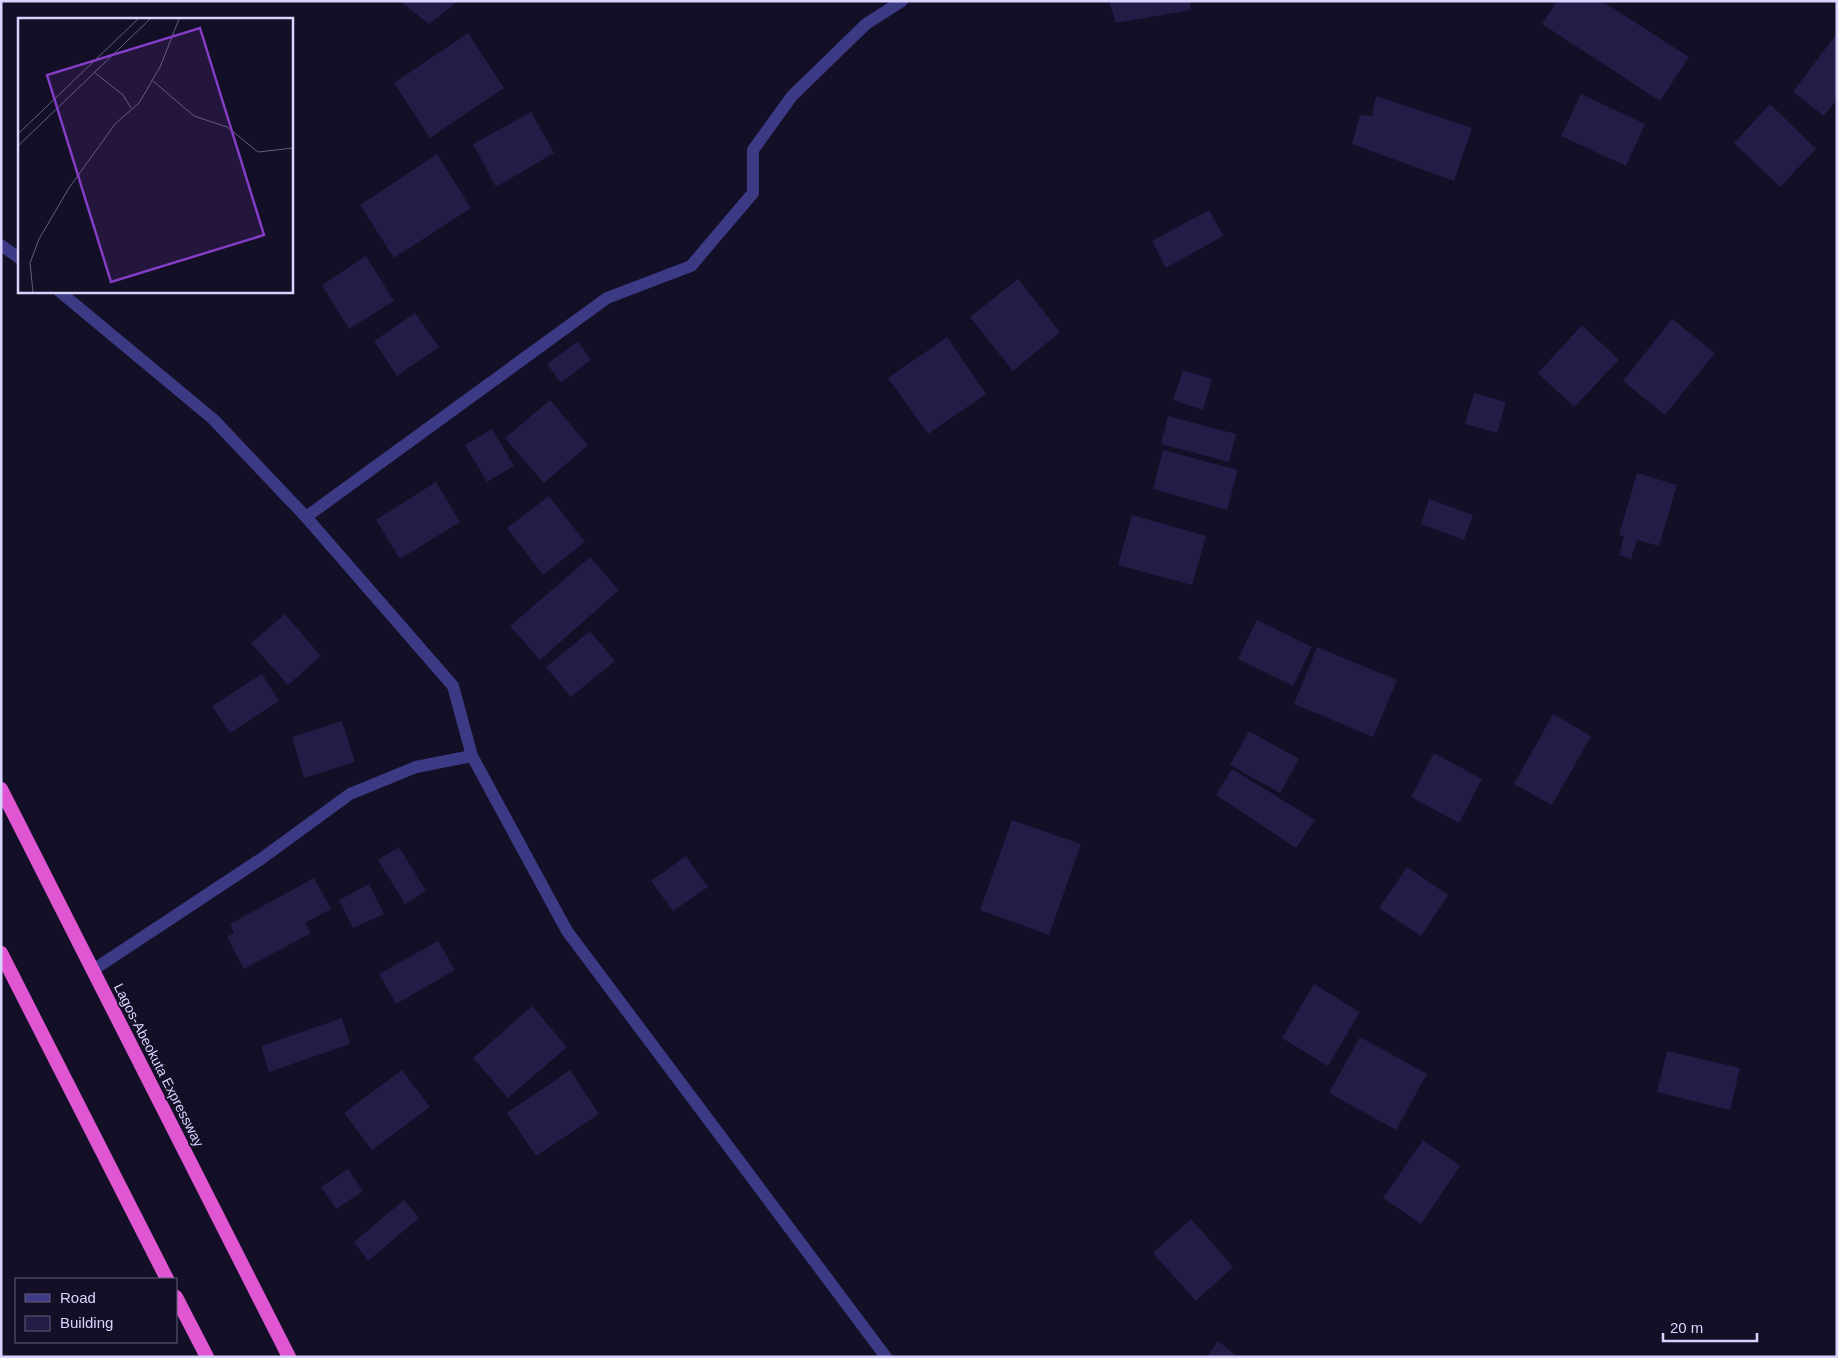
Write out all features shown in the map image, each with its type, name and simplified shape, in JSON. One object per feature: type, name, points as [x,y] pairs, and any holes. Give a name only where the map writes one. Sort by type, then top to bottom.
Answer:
[{"type":"highway","name":"Lagos-Abeokuta Expressway","points":[[1,789],[289,1357]]},
{"type":"highway","points":[[1,952],[166,1278]]},
{"type":"highway","points":[[178,1302],[207,1357]]},
{"type":"street","points":[[306,517],[607,298],[691,266],[753,193],[754,150],[792,96],[866,24],[902,1]]},
{"type":"street","points":[[1,245],[18,257]]},
{"type":"street","points":[[60,292],[213,419],[306,517],[453,686],[472,756],[566,931],[886,1357]]},
{"type":"street","points":[[93,970],[260,859],[350,794],[416,767],[472,756]]},
{"type":"building","points":[[400,1],[458,1],[429,24]]},
{"type":"building","points":[[1109,1],[1190,1],[1191,10],[1116,23]]},
{"type":"building","points":[[1557,1],[1602,1],[1689,57],[1660,101],[1542,24]]},
{"type":"building","points":[[468,33],[504,88],[430,138],[394,83]]},
{"type":"building","points":[[1837,33],[1837,99],[1824,116],[1793,92]]},
{"type":"building","points":[[1581,94],[1645,124],[1626,166],[1561,136]]},
{"type":"building","points":[[1376,96],[1472,128],[1454,181],[1352,144],[1360,115],[1372,116]]},
{"type":"building","points":[[1770,104],[1816,149],[1780,187],[1734,143]]},
{"type":"building","points":[[531,112],[554,153],[496,187],[473,144]]},
{"type":"building","points":[[437,154],[471,208],[394,258],[360,205]]},
{"type":"building","points":[[1209,210],[1223,236],[1166,268],[1152,241]]},
{"type":"building","points":[[366,256],[394,301],[349,329],[322,285]]},
{"type":"building","points":[[1018,279],[1060,332],[1013,371],[970,317]]},
{"type":"building","points":[[415,313],[439,347],[397,376],[374,341]]},
{"type":"building","points":[[1672,319],[1715,353],[1665,415],[1623,381]]},
{"type":"building","points":[[1582,325],[1619,360],[1574,407],[1538,373]]},
{"type":"building","points":[[947,337],[986,394],[928,434],[888,378]]},
{"type":"building","points":[[578,341],[591,360],[561,383],[547,364]]},
{"type":"building","points":[[1183,370],[1212,379],[1203,410],[1173,400]]},
{"type":"building","points":[[1474,393],[1506,402],[1497,433],[1465,424]]},
{"type":"building","points":[[550,400],[588,445],[544,483],[505,438]]},
{"type":"building","points":[[1168,416],[1236,434],[1229,462],[1161,444]]},
{"type":"building","points":[[492,429],[514,466],[487,482],[465,445]]},
{"type":"building","points":[[1163,450],[1238,470],[1227,510],[1153,489]]},
{"type":"building","points":[[1637,473],[1677,485],[1659,546],[1637,540],[1631,559],[1619,555],[1624,536],[1619,535]]},
{"type":"building","points":[[436,482],[460,522],[400,559],[376,520]]},
{"type":"building","points":[[549,496],[585,542],[543,575],[507,528]]},
{"type":"building","points":[[1429,499],[1473,515],[1464,540],[1421,524]]},
{"type":"building","points":[[1132,515],[1206,536],[1192,585],[1118,565]]},
{"type":"building","points":[[590,557],[619,590],[540,660],[510,626]]},
{"type":"building","points":[[285,614],[321,656],[288,685],[251,643]]},
{"type":"building","points":[[1257,620],[1312,647],[1293,686],[1238,659]]},
{"type":"building","points":[[590,631],[615,661],[571,697],[546,667]]},
{"type":"building","points":[[1317,647],[1397,680],[1373,737],[1294,704]]},
{"type":"building","points":[[262,674],[279,701],[230,733],[212,706]]},
{"type":"building","points":[[1553,714],[1591,736],[1552,805],[1514,784]]},
{"type":"building","points":[[342,721],[355,762],[304,778],[292,737]]},
{"type":"building","points":[[1249,731],[1299,759],[1280,793],[1230,765]]},
{"type":"building","points":[[1434,753],[1482,779],[1459,823],[1411,797]]},
{"type":"building","points":[[1232,769],[1315,820],[1296,848],[1216,795]]},
{"type":"building","points":[[1012,820],[1081,844],[1049,935],[980,910]]},
{"type":"building","points":[[399,847],[426,891],[405,904],[378,860]]},
{"type":"building","points":[[686,856],[708,887],[673,911],[651,881]]},
{"type":"building","points":[[1407,867],[1448,895],[1421,936],[1379,908]]},
{"type":"building","points":[[314,878],[331,909],[305,923],[311,933],[244,969],[227,937],[234,933],[230,924]]},
{"type":"building","points":[[369,884],[384,914],[353,928],[339,900]]},
{"type":"building","points":[[438,941],[455,970],[396,1004],[379,974]]},
{"type":"building","points":[[1314,984],[1360,1012],[1328,1066],[1282,1038]]},
{"type":"building","points":[[532,1006],[567,1047],[508,1098],[473,1058]]},
{"type":"building","points":[[342,1018],[350,1044],[269,1072],[261,1046]]},
{"type":"building","points":[[1360,1037],[1427,1074],[1396,1130],[1329,1093]]},
{"type":"building","points":[[1667,1051],[1740,1068],[1730,1110],[1657,1092]]},
{"type":"building","points":[[402,1070],[430,1107],[372,1150],[344,1113]]},
{"type":"building","points":[[570,1070],[599,1114],[536,1156],[507,1113]]},
{"type":"building","points":[[1423,1140],[1460,1166],[1421,1224],[1383,1198]]},
{"type":"building","points":[[348,1169],[363,1191],[336,1209],[321,1187]]},
{"type":"building","points":[[404,1200],[419,1218],[368,1261],[354,1242]]},
{"type":"building","points":[[1191,1219],[1233,1267],[1196,1301],[1153,1253]]},
{"type":"building","points":[[1218,1341],[1238,1357],[1207,1357]]}]
